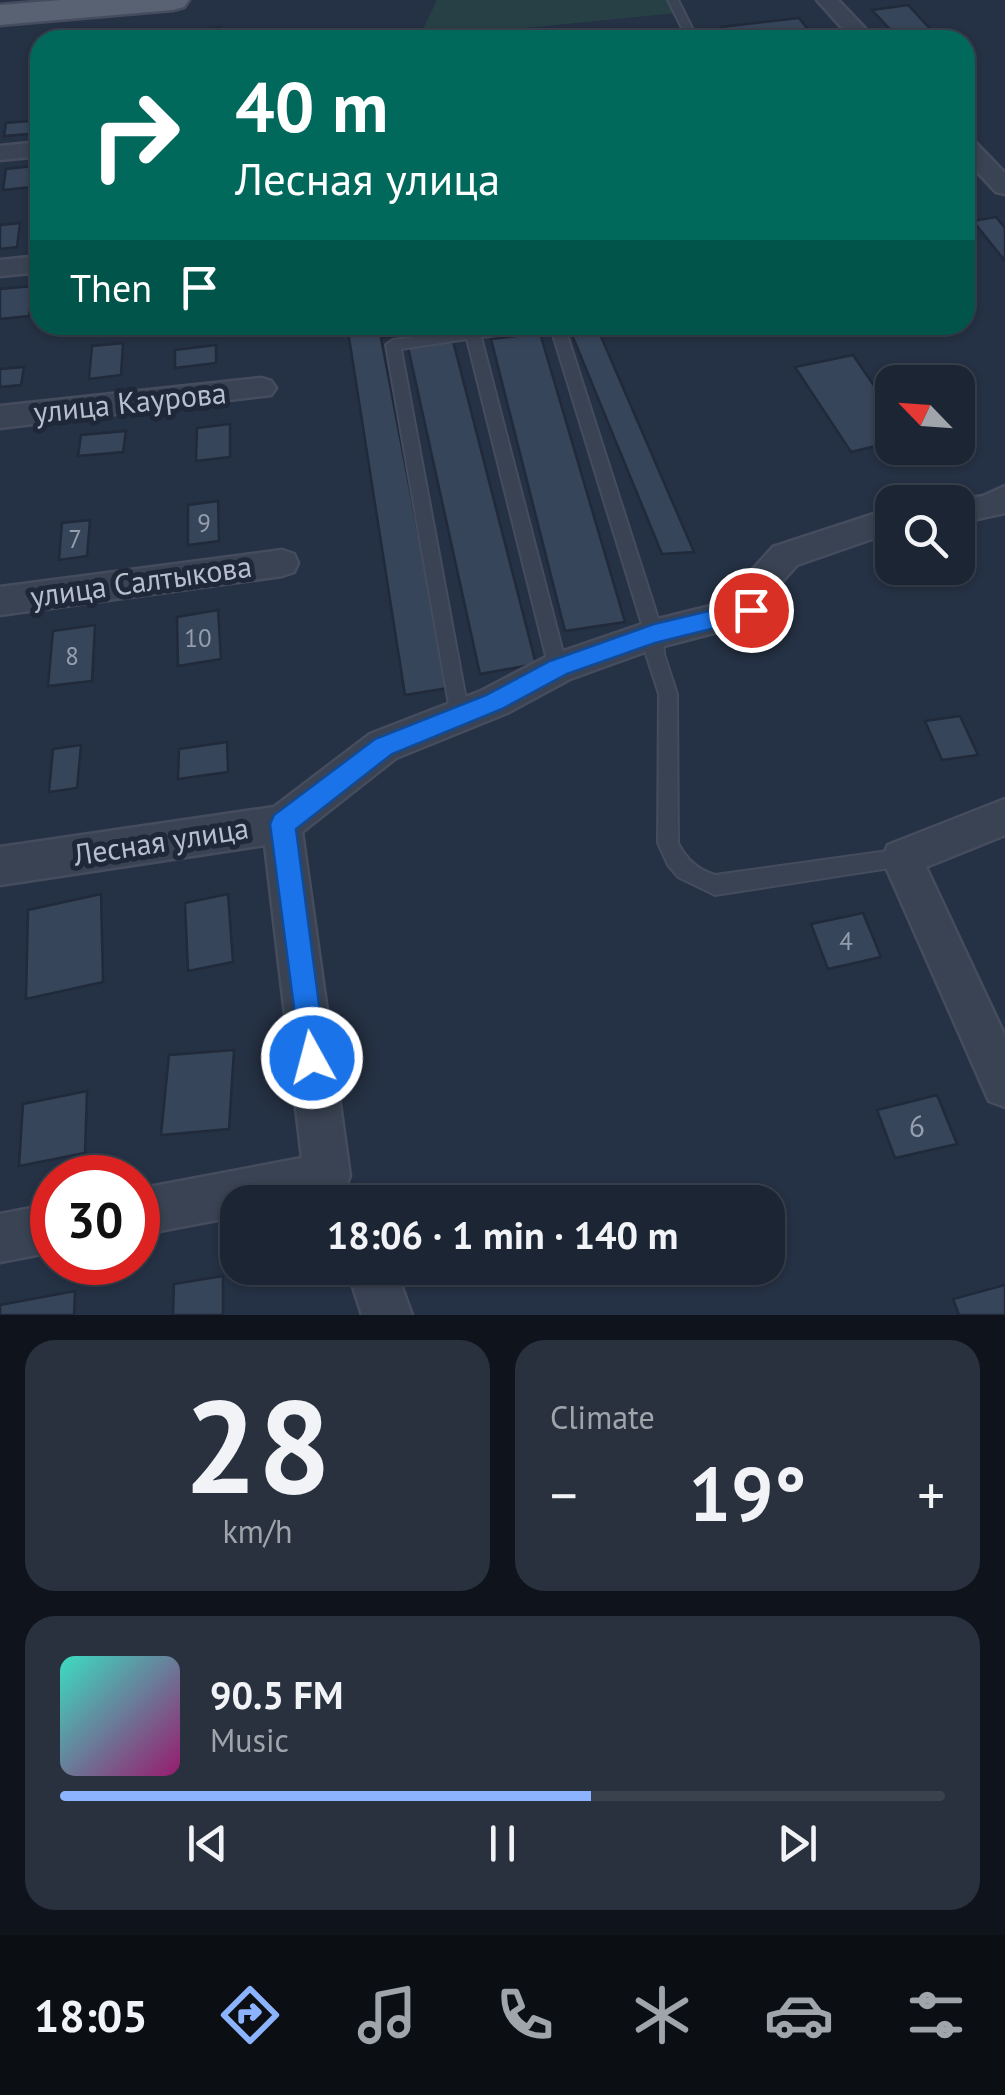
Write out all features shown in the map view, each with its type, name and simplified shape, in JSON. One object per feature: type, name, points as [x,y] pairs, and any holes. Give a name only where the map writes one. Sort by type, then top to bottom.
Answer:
[{"type":"main road","points":[[0,15],[173,0]]},
{"type":"street","points":[[827,0],[856,30]]},
{"type":"street","points":[[0,153],[30,150]]},
{"type":"street","points":[[975,156],[1005,187]]},
{"type":"street","points":[[0,268],[30,265]]},
{"type":"street","name":"улица Каурова","points":[[0,417],[261,388]]},
{"type":"street","points":[[975,509],[990,507],[1005,498]]},
{"type":"street","name":"Лесная улица","points":[[0,866],[282,824],[383,746],[460,716],[558,668],[654,634],[751,610],[765,578],[785,556],[875,526]]},
{"type":"street","name":"улица Салтыкова","points":[[0,601],[282,564]]},
{"type":"street","points":[[1005,817],[902,858],[1005,1085]]},
{"type":"street","points":[[282,824],[333,1185]]},
{"type":"street","points":[[160,1209],[220,1202]]},
{"type":"street","points":[[0,1238],[30,1232]]},
{"type":"street","points":[[377,1285],[387,1315]]},
{"type":"lane","points":[[674,0],[688,30]]},
{"type":"lane","points":[[460,716],[393,344],[465,335]]},
{"type":"lane","points":[[473,335],[558,668]]},
{"type":"lane","points":[[560,335],[654,634],[668,694],[668,843],[680,866],[710,884],[731,884],[902,858]]},
{"type":"green space","points":[[437,0],[679,0],[686,12],[507,30],[422,30]]},
{"type":"building","points":[[908,5],[931,30],[891,30],[872,10]]},
{"type":"building","points":[[799,18],[808,30],[723,30],[721,27]]},
{"type":"building","points":[[30,121],[30,134],[4,136],[6,123]]},
{"type":"building","points":[[30,166],[30,187],[3,190],[6,169]]},
{"type":"building","points":[[996,217],[1005,228],[1005,261],[975,224]]},
{"type":"building","points":[[20,223],[17,247],[0,249],[0,225]]},
{"type":"building","points":[[30,286],[29,316],[0,319],[0,289]]},
{"type":"building","points":[[349,335],[402,335],[381,338],[448,688],[405,695]]},
{"type":"building","points":[[541,335],[625,622],[565,631],[491,339]]},
{"type":"building","points":[[572,335],[600,335],[694,552],[662,554]]},
{"type":"building","points":[[453,341],[536,664],[480,674],[408,347]]},
{"type":"building","points":[[123,343],[121,375],[89,379],[92,346]]},
{"type":"building","points":[[216,345],[216,363],[175,368],[175,350]]},
{"type":"building","points":[[853,355],[875,387],[875,446],[851,452],[795,367]]},
{"type":"building","points":[[24,367],[21,385],[0,387],[0,369]]},
{"type":"building","points":[[230,424],[230,457],[196,461],[197,428]]},
{"type":"building","points":[[126,431],[123,452],[78,456],[81,435]]},
{"type":"building","points":[[218,501],[219,541],[188,545],[188,505]]},
{"type":"building","points":[[90,520],[87,556],[59,560],[62,523]]},
{"type":"building","points":[[218,610],[221,659],[178,666],[177,617]]},
{"type":"building","points":[[95,625],[92,681],[48,686],[53,631]]},
{"type":"building","points":[[960,716],[978,755],[942,760],[925,721]]},
{"type":"building","points":[[227,742],[228,772],[178,779],[179,749]]},
{"type":"building","points":[[81,745],[77,788],[49,792],[53,749]]},
{"type":"building","points":[[101,894],[103,982],[26,999],[28,910]]},
{"type":"building","points":[[228,894],[233,962],[188,971],[185,903]]},
{"type":"building","points":[[863,913],[881,957],[828,969],[811,924]]},
{"type":"building","points":[[234,1050],[229,1129],[161,1135],[169,1055]]},
{"type":"building","points":[[87,1091],[85,1153],[30,1155],[30,1164],[19,1166],[23,1104]]},
{"type":"building","points":[[937,1095],[957,1144],[895,1158],[877,1110]]},
{"type":"building","points":[[220,1276],[223,1315],[173,1315],[174,1284]]},
{"type":"building","points":[[1005,1285],[1005,1315],[959,1315],[953,1299]]},
{"type":"building","points":[[75,1291],[74,1315],[0,1315],[0,1305]]},
{"type":"route","points":[[312,1058],[282,824],[383,746],[494,702],[558,668],[654,634],[751,610]]}]
